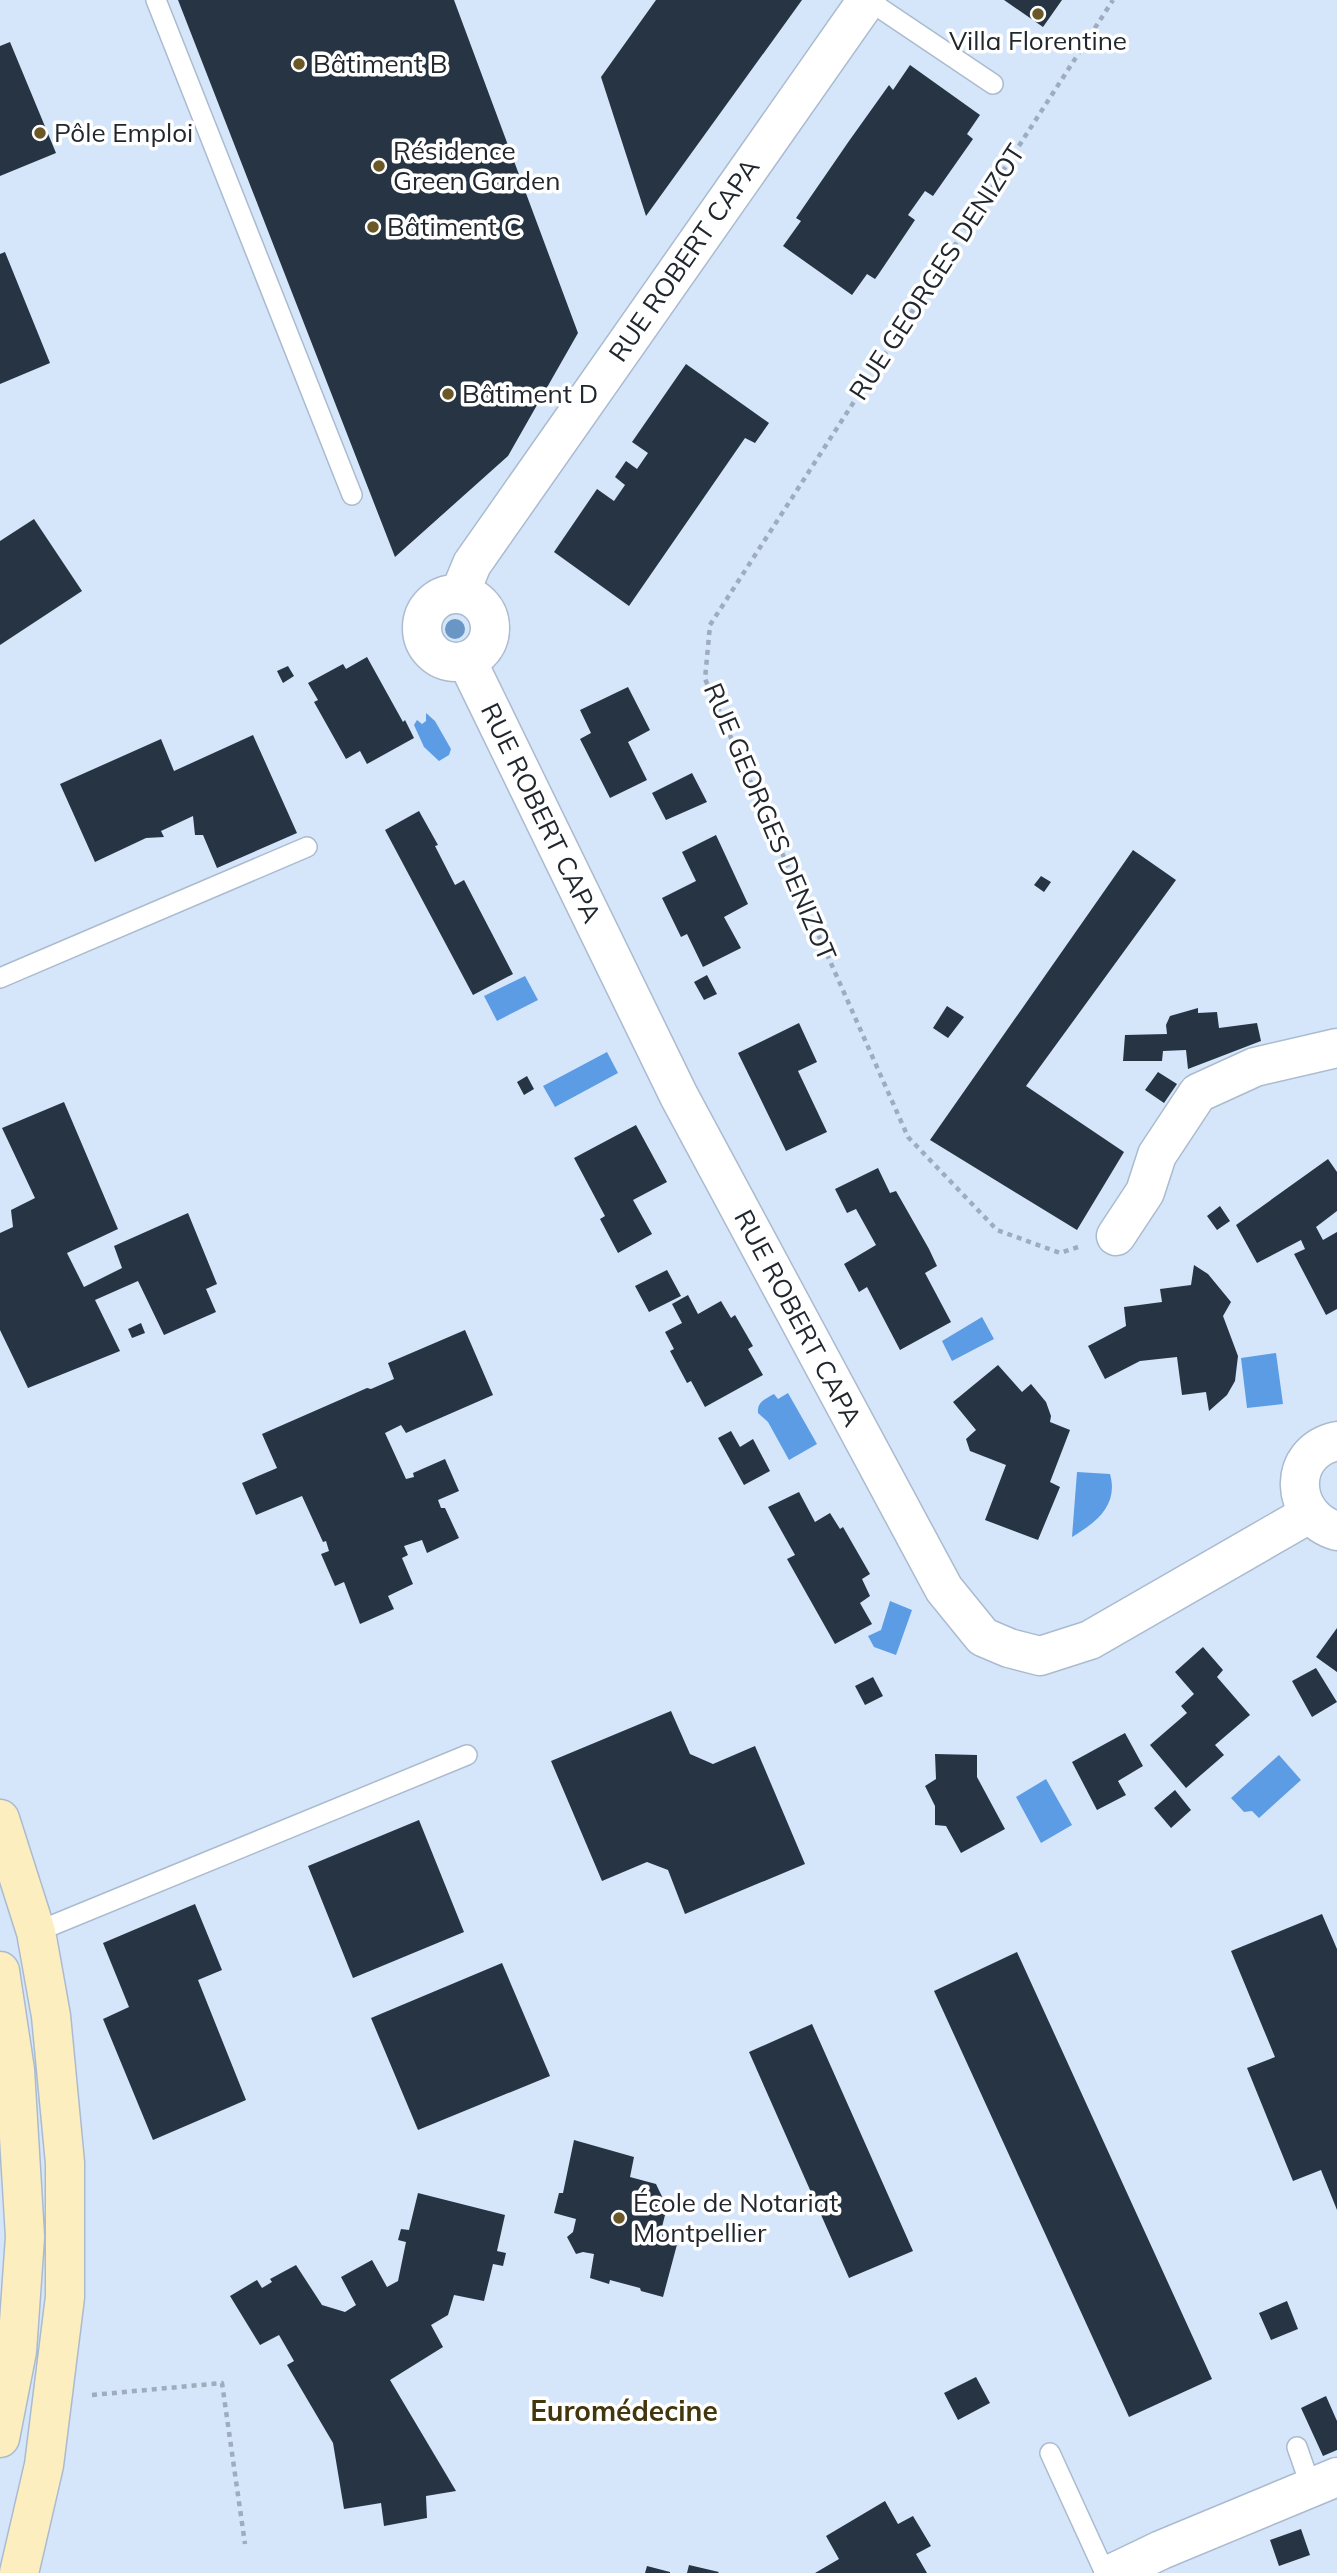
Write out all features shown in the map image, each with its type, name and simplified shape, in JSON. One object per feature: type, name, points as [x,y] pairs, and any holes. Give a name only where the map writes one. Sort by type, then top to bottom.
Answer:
[{"type":"main road","points":[[0,1819],[36,1932],[51,2016],[65,2163],[65,2297],[44,2465],[19,2573]]},
{"type":"main road","points":[[0,1971],[15,2070],[25,2237],[17,2351],[0,2438]]},
{"type":"street","name":"RUE ROBERT CAPA","points":[[460,593],[472,564],[867,0]]},
{"type":"street","points":[[460,593],[481,604],[491,624],[485,646],[467,661],[444,660],[435,655],[422,636],[422,625],[430,605],[439,598],[460,593]]},
{"type":"street","name":"RUE ROBERT CAPA","points":[[467,661],[679,1096],[944,1589],[983,1637],[1009,1648],[1040,1656],[1090,1640],[1323,1522],[1302,1501],[1299,1485],[1309,1457],[1320,1447],[1337,1441]]},
{"type":"street","points":[[1116,1236],[1145,1192],[1157,1155],[1198,1093],[1255,1067],[1337,1048]]},
{"type":"street","points":[[1113,2573],[1161,2550],[1324,2482]]},
{"type":"lane","points":[[156,0],[352,495]]},
{"type":"lane","points":[[867,0],[993,84]]},
{"type":"lane","points":[[0,978],[307,847]]},
{"type":"lane","points":[[36,1932],[467,1755]]},
{"type":"lane","points":[[1297,2447],[1324,2482]]},
{"type":"lane","points":[[1050,2454],[1105,2573]]},
{"type":"path","name":"RUE GEORGES DENIZOT","points":[[1113,0],[710,625],[705,679],[908,1137],[997,1230],[1060,1253],[1116,1236]]},
{"type":"path","points":[[53,2398],[222,2383],[245,2544]]},
{"type":"water","points":[[426,713],[435,721],[451,749],[449,755],[439,761],[424,747],[414,725],[417,720],[422,724],[426,721]]},
{"type":"water","points":[[525,976],[538,1000],[497,1021],[484,996]]},
{"type":"water","points":[[607,1052],[618,1073],[555,1107],[543,1086]]},
{"type":"water","points":[[982,1317],[994,1339],[952,1361],[942,1341]]},
{"type":"water","points":[[1276,1353],[1283,1404],[1247,1408],[1241,1358]]},
{"type":"water","points":[[788,1393],[817,1444],[789,1460],[768,1422],[758,1413],[760,1403],[765,1399],[774,1394],[778,1399]]},
{"type":"water","points":[[1077,1472],[1110,1474],[1112,1485],[1108,1504],[1103,1512],[1089,1526],[1072,1537]]},
{"type":"water","points":[[890,1601],[912,1610],[896,1655],[874,1647],[868,1636],[881,1630]]},
{"type":"water","points":[[1279,1755],[1301,1780],[1259,1818],[1252,1811],[1244,1812],[1231,1798]]},
{"type":"water","points":[[1046,1779],[1072,1825],[1041,1843],[1016,1797]]},
{"type":"building","name":"Résidence Green Garden","points":[[178,0],[454,0],[578,333],[508,456],[395,557]]},
{"type":"building","points":[[656,0],[802,0],[646,216],[601,77]]},
{"type":"building","name":"Villa Florentine","points":[[1004,0],[1062,0],[1043,27]]},
{"type":"building","points":[[10,42],[56,153],[0,176],[0,46]]},
{"type":"building","points":[[910,65],[980,115],[967,134],[973,139],[933,196],[925,191],[908,215],[915,220],[878,275],[875,279],[867,274],[852,295],[783,246],[801,221],[796,218],[849,141],[889,85],[893,90]]},
{"type":"building","points":[[5,252],[50,363],[0,384],[0,254]]},
{"type":"building","points":[[686,364],[769,423],[755,443],[745,438],[629,606],[554,552],[597,489],[614,501],[625,485],[615,477],[626,461],[637,469],[648,453],[632,442]]},
{"type":"building","points":[[34,519],[82,591],[0,645],[0,541]]},
{"type":"building","points":[[367,657],[414,738],[367,764],[360,751],[346,759],[314,702],[318,700],[308,683],[343,664],[346,669]]},
{"type":"building","points":[[288,666],[294,676],[283,683],[277,671]]},
{"type":"building","points":[[628,687],[650,730],[628,742],[647,780],[610,798],[580,739],[591,733],[580,710]]},
{"type":"building","points":[[253,735],[297,833],[217,868],[203,835],[195,835],[193,816],[161,831],[164,837],[146,838],[95,862],[60,784],[161,739],[174,771]]},
{"type":"building","points":[[692,773],[707,802],[666,820],[652,793]]},
{"type":"building","points":[[419,811],[438,845],[435,846],[455,885],[464,880],[513,974],[473,995],[385,830]]},
{"type":"building","points":[[716,835],[748,904],[724,917],[741,948],[703,967],[687,934],[681,937],[662,898],[696,881],[682,852]]},
{"type":"building","points":[[1133,850],[1176,880],[1026,1086],[1124,1152],[1077,1230],[930,1140]]},
{"type":"building","points":[[1041,876],[1051,882],[1044,892],[1034,885]]},
{"type":"building","points":[[707,975],[717,994],[704,1000],[694,982]]},
{"type":"building","points":[[947,1006],[964,1017],[948,1038],[933,1028]]},
{"type":"building","points":[[1198,1008],[1198,1013],[1217,1012],[1219,1028],[1257,1023],[1261,1041],[1188,1069],[1186,1050],[1163,1051],[1162,1061],[1123,1061],[1125,1035],[1167,1034],[1166,1025],[1170,1016]]},
{"type":"building","points":[[799,1023],[817,1062],[798,1071],[827,1132],[786,1151],[738,1053]]},
{"type":"building","points":[[1158,1072],[1177,1084],[1164,1103],[1145,1090]]},
{"type":"building","points":[[527,1076],[534,1089],[524,1095],[517,1082]]},
{"type":"building","points":[[64,1102],[118,1229],[67,1253],[84,1287],[122,1268],[114,1246],[188,1213],[217,1284],[206,1289],[216,1312],[164,1335],[138,1281],[95,1300],[120,1351],[28,1388],[0,1330],[0,1233],[13,1227],[11,1210],[35,1198],[2,1128]]},
{"type":"building","points":[[636,1125],[667,1182],[633,1200],[652,1234],[618,1253],[600,1219],[605,1216],[574,1158]]},
{"type":"building","points":[[1328,1159],[1337,1172],[1337,1211],[1316,1227],[1323,1240],[1337,1232],[1337,1309],[1326,1315],[1294,1254],[1305,1249],[1301,1240],[1257,1263],[1236,1225]]},
{"type":"building","points":[[878,1168],[890,1193],[896,1191],[929,1249],[937,1266],[925,1273],[951,1322],[900,1350],[867,1287],[859,1292],[844,1264],[876,1245],[856,1209],[847,1213],[835,1189]]},
{"type":"building","points":[[1220,1206],[1230,1221],[1217,1230],[1207,1216]]},
{"type":"building","points":[[1194,1265],[1208,1274],[1231,1302],[1223,1316],[1238,1356],[1235,1381],[1227,1395],[1209,1411],[1206,1392],[1182,1395],[1177,1357],[1140,1361],[1105,1379],[1088,1346],[1126,1326],[1124,1307],[1162,1302],[1160,1289],[1191,1285]]},
{"type":"building","points":[[667,1270],[681,1296],[649,1312],[635,1286]]},
{"type":"building","points":[[688,1295],[698,1314],[721,1301],[731,1318],[735,1315],[753,1346],[748,1349],[763,1375],[705,1407],[691,1381],[687,1383],[670,1351],[674,1349],[665,1332],[682,1323],[672,1304]]},
{"type":"building","points":[[141,1323],[145,1333],[132,1338],[128,1329]]},
{"type":"building","points":[[465,1330],[493,1395],[406,1433],[401,1425],[385,1433],[406,1479],[414,1477],[413,1473],[445,1459],[459,1491],[438,1500],[441,1508],[445,1508],[459,1538],[427,1553],[422,1540],[404,1546],[408,1555],[402,1558],[413,1584],[388,1596],[394,1609],[360,1624],[344,1582],[335,1586],[321,1554],[329,1551],[326,1541],[323,1542],[302,1496],[256,1515],[242,1483],[277,1468],[262,1434],[394,1379],[388,1363]]},
{"type":"building","points":[[998,1365],[1022,1392],[1031,1384],[1046,1402],[1051,1416],[1050,1422],[1070,1430],[1050,1482],[1060,1487],[1038,1540],[985,1520],[1006,1465],[970,1451],[966,1439],[976,1430],[953,1402]]},
{"type":"building","points":[[731,1431],[740,1447],[753,1439],[770,1471],[744,1485],[718,1438]]},
{"type":"building","points":[[799,1492],[815,1522],[830,1513],[840,1529],[843,1527],[870,1574],[862,1579],[870,1596],[860,1603],[872,1624],[835,1644],[787,1559],[795,1555],[768,1507]]},
{"type":"building","points":[[1337,1628],[1337,1672],[1316,1657]]},
{"type":"building","points":[[1203,1647],[1223,1670],[1217,1677],[1250,1715],[1215,1745],[1224,1755],[1186,1788],[1150,1745],[1187,1713],[1181,1706],[1194,1694],[1175,1672]]},
{"type":"building","points":[[1316,1668],[1337,1702],[1312,1717],[1292,1681]]},
{"type":"building","points":[[873,1677],[883,1696],[865,1705],[855,1686]]},
{"type":"building","points":[[671,1711],[690,1754],[713,1764],[755,1746],[805,1864],[685,1914],[668,1870],[647,1862],[602,1881],[551,1761]]},
{"type":"building","points":[[1125,1733],[1143,1766],[1118,1781],[1126,1795],[1097,1810],[1072,1762]]},
{"type":"building","points":[[935,1754],[977,1755],[977,1777],[1005,1829],[961,1853],[946,1826],[935,1825],[935,1806],[925,1786],[936,1779]]},
{"type":"building","points":[[1175,1790],[1191,1810],[1171,1828],[1154,1808]]},
{"type":"building","points":[[419,1820],[464,1932],[353,1978],[308,1866]]},
{"type":"building","points":[[195,1904],[222,1970],[198,1980],[246,2100],[153,2140],[103,2019],[129,2007],[103,1943]]},
{"type":"building","points":[[1322,1914],[1337,1949],[1337,2210],[1321,2170],[1293,2181],[1247,2068],[1275,2057],[1231,1951]]},
{"type":"building","points":[[1017,1952],[1212,2379],[1129,2417],[934,1991]]},
{"type":"building","points":[[502,1963],[550,2076],[418,2130],[371,2018]]},
{"type":"building","points":[[812,2024],[913,2251],[849,2278],[749,2052]]},
{"type":"building","name":"École de Notariat Montpellier","points":[[574,2140],[634,2157],[630,2177],[656,2184],[667,2207],[661,2231],[679,2237],[663,2297],[610,2280],[609,2284],[590,2278],[594,2254],[576,2254],[567,2237],[573,2232],[576,2219],[554,2213],[559,2193],[563,2193]]},
{"type":"building","points":[[418,2193],[505,2215],[497,2251],[506,2253],[503,2266],[493,2264],[484,2301],[454,2295],[448,2315],[431,2325],[443,2347],[390,2380],[456,2491],[426,2496],[427,2518],[384,2526],[381,2503],[344,2509],[333,2443],[287,2365],[294,2361],[279,2335],[260,2345],[230,2296],[257,2280],[262,2288],[272,2282],[270,2279],[296,2265],[322,2305],[345,2312],[356,2305],[341,2277],[372,2260],[387,2287],[398,2281],[406,2242],[398,2240],[401,2229],[409,2230]]},
{"type":"building","points":[[1287,2301],[1298,2329],[1271,2340],[1259,2313]]},
{"type":"building","points":[[976,2377],[990,2403],[958,2420],[944,2393]]},
{"type":"building","points":[[1326,2396],[1337,2421],[1337,2450],[1323,2456],[1301,2408]]},
{"type":"building","points":[[885,2501],[898,2524],[913,2516],[931,2546],[916,2554],[927,2573],[815,2573],[839,2559],[826,2536]]},
{"type":"building","points":[[1301,2529],[1310,2555],[1279,2566],[1270,2540]]},
{"type":"building","points":[[689,2565],[719,2572],[687,2573]]},
{"type":"building","points":[[647,2566],[670,2572],[670,2573],[645,2573]]},
{"type":"place","name":"Villa Florentine","points":[[1038,14]]},
{"type":"place","name":"Bâtiment B","points":[[299,64]]},
{"type":"place","name":"Pôle Emploi","points":[[40,133]]},
{"type":"place","name":"Résidence Green Garden","points":[[379,166]]},
{"type":"place","name":"Bâtiment C","points":[[373,227]]},
{"type":"place","name":"Bâtiment D","points":[[448,394]]},
{"type":"place","name":"École de Notariat Montpellier","points":[[619,2218]]},
{"type":"district","name":"Euromédecine","points":[[624,2411]]}]
